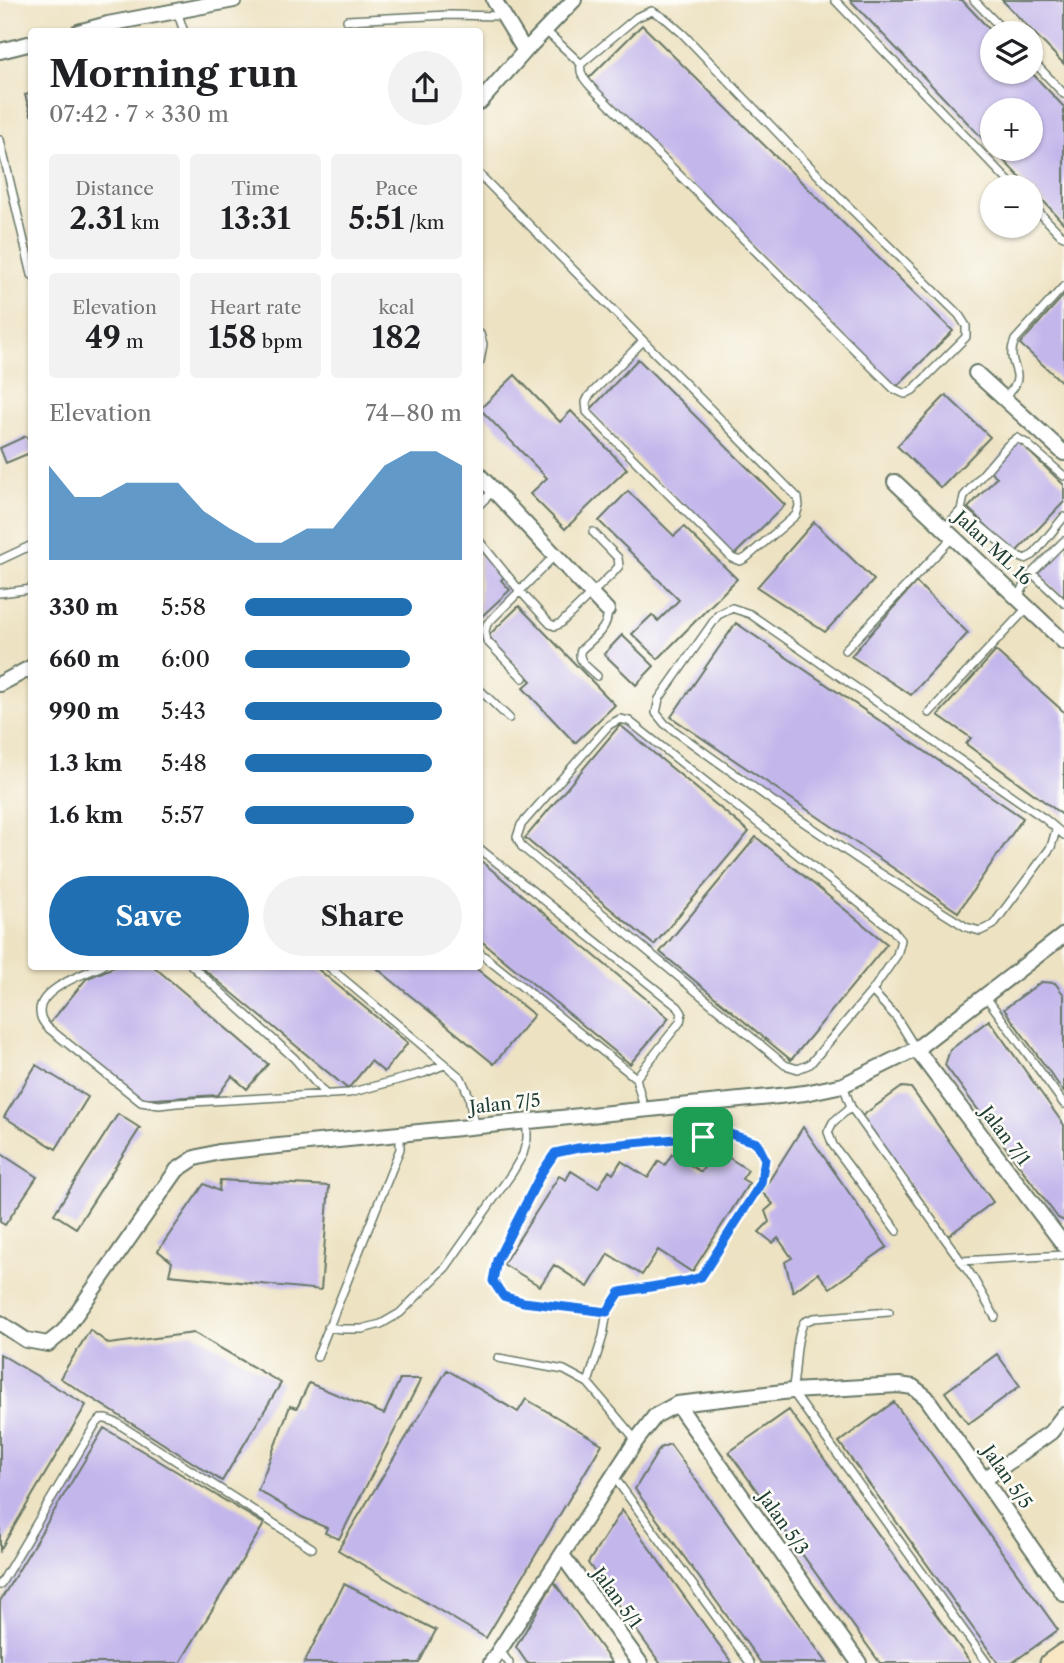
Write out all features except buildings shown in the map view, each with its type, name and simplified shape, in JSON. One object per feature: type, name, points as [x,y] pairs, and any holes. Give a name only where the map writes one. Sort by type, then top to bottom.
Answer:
[{"type":"street","points":[[96,28],[234,0]]},
{"type":"street","points":[[494,0],[525,51]]},
{"type":"street","points":[[483,99],[574,0]]},
{"type":"street","points":[[0,51],[28,44]]},
{"type":"street","points":[[975,373],[1064,453]]},
{"type":"street","points":[[483,479],[607,610]]},
{"type":"street","name":"Jalan ML 16","points":[[895,482],[1064,642]]},
{"type":"street","points":[[0,684],[28,669]]},
{"type":"street","name":"Jalan 7/5","points":[[0,1323],[26,1340],[48,1344],[64,1331],[177,1170],[195,1158],[219,1152],[805,1093],[843,1085],[916,1049],[1062,941]]},
{"type":"street","name":"Jalan 7/1","points":[[916,1049],[1064,1245]]},
{"type":"street","name":"Jalan 5/5","points":[[792,1391],[898,1385],[913,1387],[926,1397],[1064,1594]]},
{"type":"street","points":[[491,1663],[654,1416],[677,1404],[792,1391]]},
{"type":"street","name":"Jalan 5/3","points":[[677,1404],[859,1663]]},
{"type":"street","points":[[985,1479],[1051,1432],[1064,1415]]},
{"type":"street","name":"Jalan 5/1","points":[[562,1555],[640,1663]]},
{"type":"street","points":[[1050,1663],[1064,1653]]},
{"type":"lane","points":[[835,0],[1003,175]]},
{"type":"lane","points":[[974,0],[994,21]]},
{"type":"lane","points":[[177,10],[183,28]]},
{"type":"lane","points":[[545,30],[581,64],[584,79],[590,87],[894,389],[905,394],[913,390],[966,337],[966,326],[958,315],[666,19],[652,11],[637,17],[581,64]]},
{"type":"lane","points":[[347,20],[449,15],[504,16]]},
{"type":"lane","points":[[1043,72],[1064,94]]},
{"type":"lane","points":[[0,140],[28,258]]},
{"type":"lane","points":[[483,178],[798,498],[796,515],[740,561],[732,558],[587,412],[586,402],[589,396],[643,341]]},
{"type":"lane","points":[[1043,216],[1064,236]]},
{"type":"lane","points":[[1004,398],[1017,380],[1017,372],[1011,360],[1011,349],[1015,340],[1064,286]]},
{"type":"lane","points":[[845,650],[948,533],[961,510],[964,496],[1017,438],[1064,476]]},
{"type":"lane","points":[[483,501],[494,489]]},
{"type":"lane","points":[[961,510],[1015,555],[1025,559],[1033,555],[1064,517]]},
{"type":"lane","points":[[483,546],[520,592],[555,626],[619,566],[618,558],[593,532]]},
{"type":"lane","points":[[929,713],[1023,603],[1032,573],[1064,541]]},
{"type":"lane","points":[[0,560],[28,547]]},
{"type":"lane","points":[[523,678],[487,641],[485,631],[487,624],[556,555]]},
{"type":"lane","points":[[1032,573],[1064,603]]},
{"type":"lane","points":[[0,593],[28,590]]},
{"type":"lane","points":[[1056,830],[1051,847],[993,925],[980,931],[966,927],[867,865],[665,724],[656,713],[659,699],[718,615],[732,608],[750,614],[1045,819],[1064,835]]},
{"type":"lane","points":[[597,676],[580,659],[579,654],[605,627],[607,610]]},
{"type":"lane","points":[[483,693],[509,718]]},
{"type":"lane","points":[[620,719],[629,721],[892,930],[901,940],[897,955],[872,991],[810,1064],[798,1069],[785,1065],[522,846],[517,837],[521,825],[609,724],[620,719]]},
{"type":"lane","points":[[483,851],[678,1007],[682,1013],[680,1023],[636,1078]]},
{"type":"lane","points":[[483,955],[636,1078],[644,1108]]},
{"type":"lane","points":[[93,970],[52,991],[41,1005],[40,1016],[47,1027],[141,1102],[159,1105],[349,1093],[444,1065]]},
{"type":"lane","points":[[196,970],[294,1058],[327,1095]]},
{"type":"lane","points":[[333,970],[461,1078],[469,1096],[474,1126]]},
{"type":"lane","points":[[872,991],[896,1017],[916,1049]]},
{"type":"lane","points":[[986,997],[1064,1104]]},
{"type":"lane","points":[[843,1085],[851,1107],[974,1278],[995,1317]]},
{"type":"lane","points":[[699,1103],[703,1137]]},
{"type":"lane","points":[[851,1107],[832,1122],[828,1132],[833,1145],[897,1231]]},
{"type":"lane","points":[[328,1327],[362,1329],[381,1324],[400,1313],[446,1267],[523,1154],[527,1139],[527,1121]]},
{"type":"lane","points":[[317,1357],[400,1149],[400,1134]]},
{"type":"lane","points":[[588,1383],[603,1336],[607,1312],[620,1292],[701,1277],[761,1183],[765,1159],[757,1143],[730,1134],[578,1148],[555,1153],[542,1172],[497,1260],[493,1281],[503,1296],[523,1302],[607,1312]]},
{"type":"lane","points":[[961,1261],[1064,1255]]},
{"type":"lane","points":[[889,1312],[814,1318],[804,1322],[800,1330],[792,1391],[987,1663]]},
{"type":"lane","points":[[498,1358],[564,1370],[588,1383],[636,1441]]},
{"type":"lane","points":[[0,1585],[101,1419],[117,1423],[312,1548]]},
{"type":"lane","points":[[614,1476],[750,1663]]},
{"type":"lane","points":[[499,1650],[509,1663]]},
{"type":"route","points":[[730,1134],[757,1143],[765,1159],[761,1183],[701,1277],[620,1292],[607,1312],[523,1302],[503,1296],[493,1281],[497,1260],[542,1172],[555,1153],[578,1148],[703,1137],[730,1134]]}]
